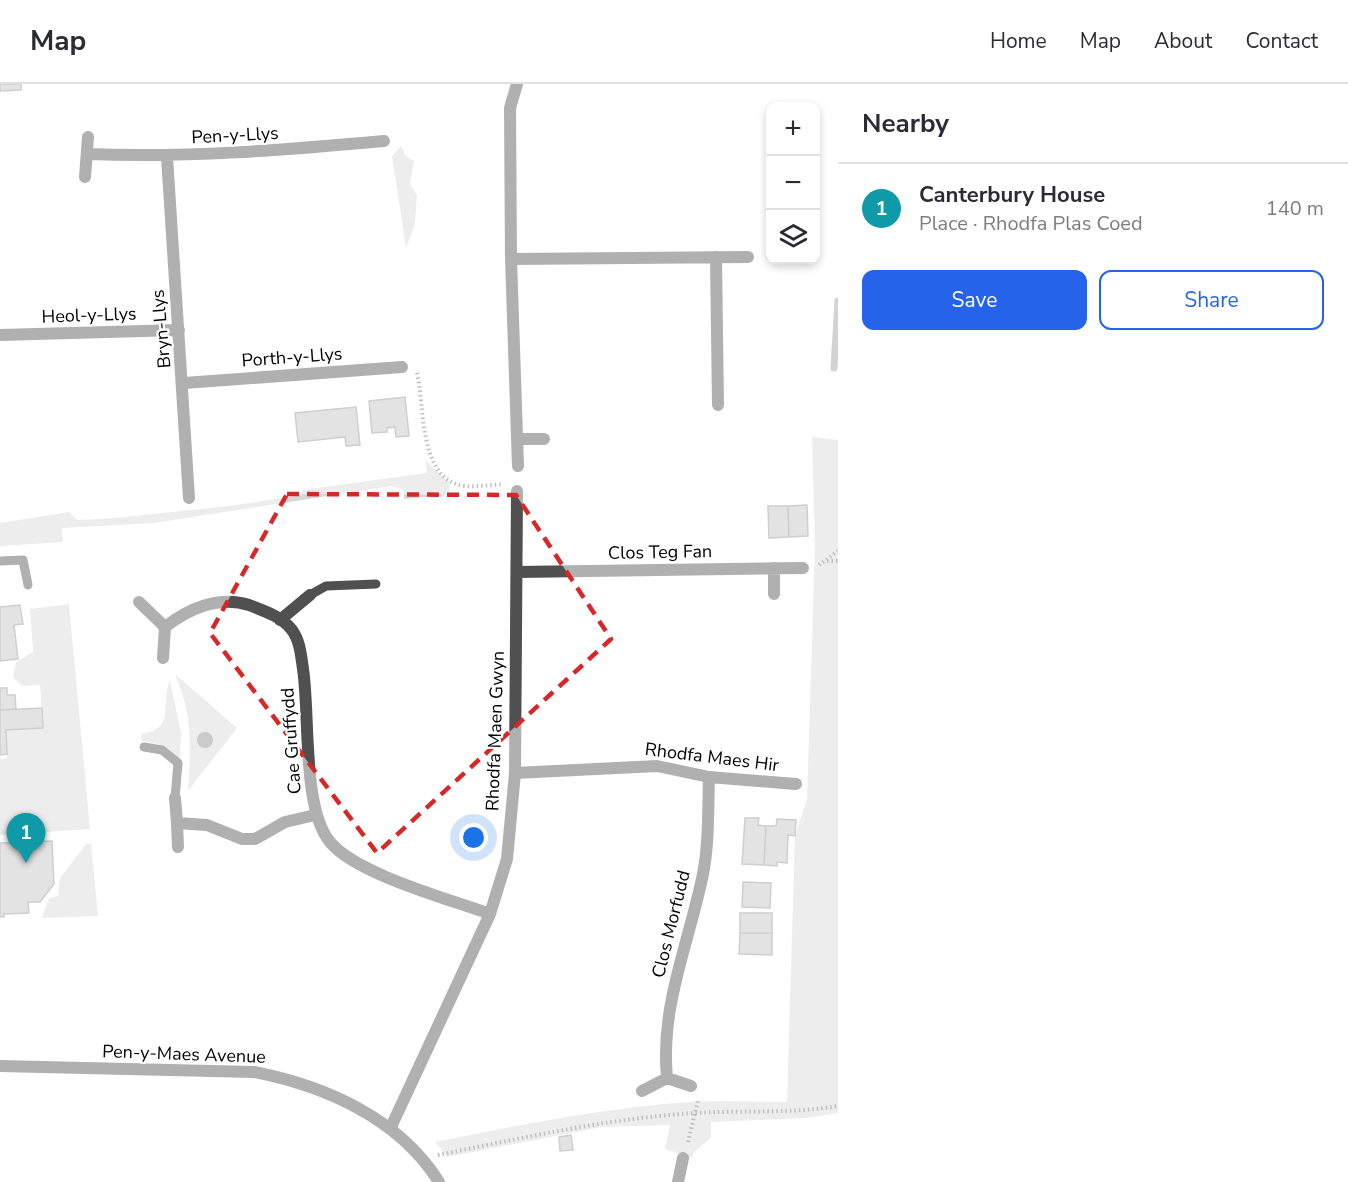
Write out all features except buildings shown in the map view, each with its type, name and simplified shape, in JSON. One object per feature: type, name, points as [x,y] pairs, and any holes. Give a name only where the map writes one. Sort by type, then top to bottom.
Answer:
[{"type":"street","points":[[517,84],[510,108],[510,128],[511,259],[518,466]]},
{"type":"street","points":[[85,177],[88,137]]},
{"type":"street","name":"Pen-y-Llys","points":[[88,154],[167,157],[257,153],[384,141]]},
{"type":"street","name":"Bryn-Llys","points":[[167,157],[178,330],[184,383],[189,498]]},
{"type":"street","points":[[716,257],[718,405]]},
{"type":"street","points":[[511,259],[748,257]]},
{"type":"street","name":"Heol-y-Llys","points":[[0,335],[178,330]]},
{"type":"street","name":"Porth-y-Llys","points":[[184,383],[402,367]]},
{"type":"street","points":[[517,439],[544,439]]},
{"type":"street","name":"Rhodfa Maen Gwyn","points":[[391,1127],[490,914],[507,859],[515,773],[517,491]]},
{"type":"street","points":[[774,568],[774,594]]},
{"type":"street","name":"Clos Teg Fan","points":[[517,572],[803,568]]},
{"type":"street","points":[[280,620],[310,595]]},
{"type":"street","points":[[139,602],[165,627],[163,658]]},
{"type":"street","name":"Cae Gruffydd","points":[[165,627],[181,614],[214,603],[239,602],[268,612],[280,620],[291,630],[299,643],[306,692],[315,814],[328,841],[346,858],[490,914]]},
{"type":"street","name":"Rhodfa Maes Hir","points":[[515,773],[657,766],[709,777],[796,784]]},
{"type":"street","name":"Clos Morfudd","points":[[667,1078],[665,1054],[667,1019],[680,958],[703,872],[709,777]]},
{"type":"street","points":[[175,798],[178,847]]},
{"type":"street","points":[[177,823],[207,825],[242,839],[255,839],[285,822],[315,814]]},
{"type":"street","name":"Pen-y-Maes Avenue","points":[[0,1066],[254,1072],[292,1080],[342,1101],[391,1127],[423,1157],[438,1182]]},
{"type":"street","points":[[642,1091],[667,1078],[691,1086]]},
{"type":"street","points":[[678,1182],[682,1158]]},
{"type":"lane","points":[[0,561],[23,560],[28,585]]},
{"type":"lane","points":[[310,595],[326,586],[376,584]]},
{"type":"lane","points":[[144,747],[162,750],[178,763],[175,798]]},
{"type":"path","points":[[402,367],[415,368],[418,375],[426,442],[432,461],[441,471],[453,482],[464,486],[517,484],[517,491]]},
{"type":"path","points":[[803,568],[818,566],[838,551]]},
{"type":"path","points":[[826,561],[838,561]]},
{"type":"path","points":[[423,1157],[599,1122],[697,1112],[782,1112],[838,1106]]},
{"type":"path","points":[[682,1158],[697,1112]]},
{"type":"highlighted area","points":[[287,494],[516,495],[611,639],[377,853],[210,633]]},
{"type":"shaded area","points":[[401,146],[405,155],[414,161],[410,184],[417,195],[415,224],[406,248],[392,156]]},
{"type":"shaded area","points":[[812,437],[838,440],[838,1113],[805,1118],[711,1122],[711,1138],[693,1153],[692,1158],[665,1149],[670,1125],[602,1127],[447,1157],[435,1142],[562,1118],[626,1108],[690,1102],[787,1102],[795,836],[807,799],[815,547]]},
{"type":"shaded area","points":[[426,461],[450,483],[449,495],[404,499],[403,489],[391,486],[154,523],[62,528],[63,542],[0,546],[0,523],[69,512],[77,520],[229,506],[302,495],[302,490],[427,473]]},
{"type":"shaded area","points":[[69,604],[90,829],[0,835],[0,759],[7,758],[6,730],[43,728],[40,685],[22,686],[13,677],[16,662],[33,652],[30,609]]},
{"type":"shaded area","points":[[175,674],[237,728],[188,791],[190,760],[188,718]]},
{"type":"shaded area","points":[[170,680],[181,733],[180,760],[158,744],[142,741],[141,734],[159,727],[163,721]]},
{"type":"shaded area","points":[[86,844],[91,844],[98,916],[42,918],[49,898],[58,896],[60,878]]},
{"type":"waterway","points":[[834,368],[838,301]]},
{"type":"place","name":"Canterbury House","points":[[26,863]]}]
